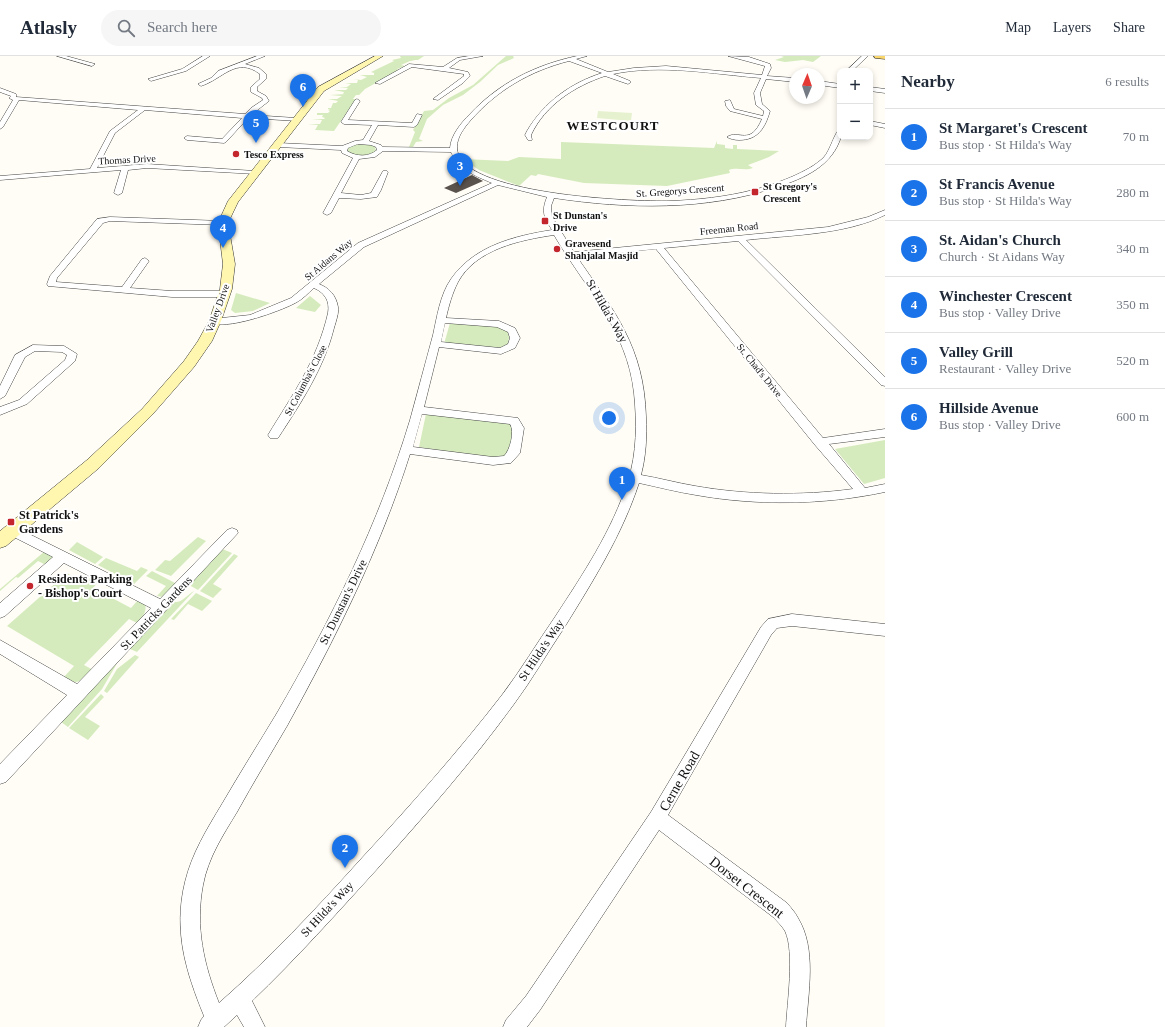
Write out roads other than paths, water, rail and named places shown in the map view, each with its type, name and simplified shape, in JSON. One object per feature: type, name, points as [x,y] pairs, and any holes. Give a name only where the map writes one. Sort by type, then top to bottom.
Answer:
[{"type":"main road","points":[[878,56],[885,57]]},
{"type":"street","points":[[60,56],[83,63],[92,64]]},
{"type":"street","points":[[151,79],[161,78],[184,70],[207,56]]},
{"type":"street","points":[[199,85],[212,80],[221,72],[243,65],[262,56]]},
{"type":"street","points":[[224,294],[177,294],[51,284],[53,278],[100,221],[110,219],[223,223],[233,201],[296,120],[326,85],[380,56]]},
{"type":"street","points":[[444,69],[457,57],[480,56]]},
{"type":"street","points":[[497,183],[464,166],[458,159],[453,150],[457,136],[463,126],[494,94],[524,75],[551,62],[584,56]]},
{"type":"street","points":[[730,137],[743,139],[755,135],[761,129],[767,111],[759,105],[758,94],[768,65],[753,60],[731,56]]},
{"type":"street","points":[[852,68],[865,56]]},
{"type":"street","points":[[571,58],[628,82]]},
{"type":"street","points":[[187,138],[223,142],[253,109],[266,101],[264,97],[254,92],[254,87],[262,79],[263,74],[257,69],[243,65]]},
{"type":"street","points":[[378,83],[411,65],[466,73],[467,76],[457,85],[436,99]]},
{"type":"street","points":[[530,139],[528,135],[533,126],[561,95],[584,80],[608,73],[666,68],[789,80]]},
{"type":"street","points":[[825,84],[837,85]]},
{"type":"street","points":[[873,89],[885,91]]},
{"type":"street","points":[[0,90],[14,95],[15,98]]},
{"type":"street","points":[[5,98],[296,120]]},
{"type":"street","points":[[0,127],[15,98]]},
{"type":"street","points":[[357,101],[344,122],[414,125],[419,115]]},
{"type":"street","points":[[728,101],[732,110],[765,118]]},
{"type":"street","points":[[93,170],[112,132],[144,108]]},
{"type":"street","points":[[365,142],[376,123]]},
{"type":"street","points":[[873,124],[885,126]]},
{"type":"street","name":"St. Gregorys Crescent","points":[[497,183],[551,196],[603,202],[653,203],[712,199],[754,191],[784,182],[807,172],[824,161],[837,139]]},
{"type":"street","points":[[278,145],[343,148],[352,144],[365,142],[376,144],[380,149]]},
{"type":"street","points":[[343,148],[343,152],[346,154],[357,157],[373,155],[380,149],[453,150]]},
{"type":"street","points":[[341,208],[328,210],[357,157]]},
{"type":"street","name":"Thomas Drive","points":[[0,178],[149,166],[255,173]]},
{"type":"street","points":[[109,194],[121,194],[125,168]]},
{"type":"street","points":[[336,195],[364,197],[372,196],[376,192],[384,174],[372,176]]},
{"type":"street","name":"St Aidans Way","points":[[215,321],[252,317],[294,300],[361,245],[497,183]]},
{"type":"street","name":"St Hilda's Way","points":[[212,1023],[297,942],[356,878],[437,786],[501,708],[594,568],[615,531],[635,478],[639,451],[639,389],[630,352],[620,330],[603,300],[549,218],[547,206],[551,196]]},
{"type":"street","name":"Freeman Road","points":[[573,255],[842,226],[871,219],[885,212]]},
{"type":"street","name":"Valley Drive","points":[[0,542],[93,464],[147,412],[189,364],[205,341],[215,321],[224,294],[229,264],[223,223]]},
{"type":"street","name":"St. Dunstan's Drive","points":[[212,1023],[198,976],[190,934],[191,897],[197,871],[209,844],[288,708],[335,621],[372,540],[406,450],[419,410],[441,320],[453,280],[470,262],[487,251],[506,243],[558,232]]},
{"type":"street","points":[[740,238],[885,383]]},
{"type":"street","name":"St. Chad's Drive","points":[[658,246],[862,493]]},
{"type":"street","points":[[124,290],[145,261]]},
{"type":"street","name":"St Columba's Close","points":[[274,435],[292,409],[309,377],[324,347],[329,330],[334,307],[324,289],[314,285]]},
{"type":"street","points":[[435,344],[501,351],[512,346],[515,338],[512,330],[499,324],[441,320]]},
{"type":"street","points":[[0,396],[18,362],[20,355],[33,348],[64,349],[72,354],[70,361],[23,402],[0,411]]},
{"type":"street","points":[[406,450],[493,461],[508,460],[514,453],[518,428],[514,421],[419,410]]},
{"type":"street","points":[[819,442],[885,433]]},
{"type":"street","points":[[635,478],[703,492],[786,498],[862,493],[885,488]]},
{"type":"street","points":[[13,530],[162,607]]},
{"type":"street","name":"St. Patricks Gardens","points":[[0,776],[232,533]]},
{"type":"street","points":[[0,612],[63,556]]},
{"type":"street","name":"Cerne Road","points":[[513,1027],[533,1003],[657,818],[766,631],[773,624],[792,620],[885,630]]},
{"type":"street","points":[[0,646],[79,694]]},
{"type":"street","name":"Dorset Crescent","points":[[657,818],[780,910],[792,925],[797,941],[798,963],[796,1027]]},
{"type":"street","points":[[239,998],[255,1027]]},
{"type":"place","name":"Hillside Avenue","points":[[303,107]]},
{"type":"place","name":"Valley Grill","points":[[256,143]]},
{"type":"place","name":"Tesco Express","points":[[236,154]]},
{"type":"place","name":"St. Aidan's Church","points":[[460,186]]},
{"type":"place","name":"St Gregory's Crescent","points":[[755,192]]},
{"type":"place","name":"St Dunstan's Drive","points":[[545,221]]},
{"type":"place","name":"Winchester Crescent","points":[[223,248]]},
{"type":"place","name":"Gravesend Shahjalal Masjid","points":[[557,249]]},
{"type":"place","name":"St Margaret's Crescent","points":[[622,500]]},
{"type":"place","name":"St Patrick's Gardens","points":[[11,522]]},
{"type":"place","name":"Residents Parking - Bishop's Court","points":[[30,586]]},
{"type":"place","name":"St Francis Avenue","points":[[345,868]]},
{"type":"district","name":"WESTCOURT","points":[[613,125]]}]
